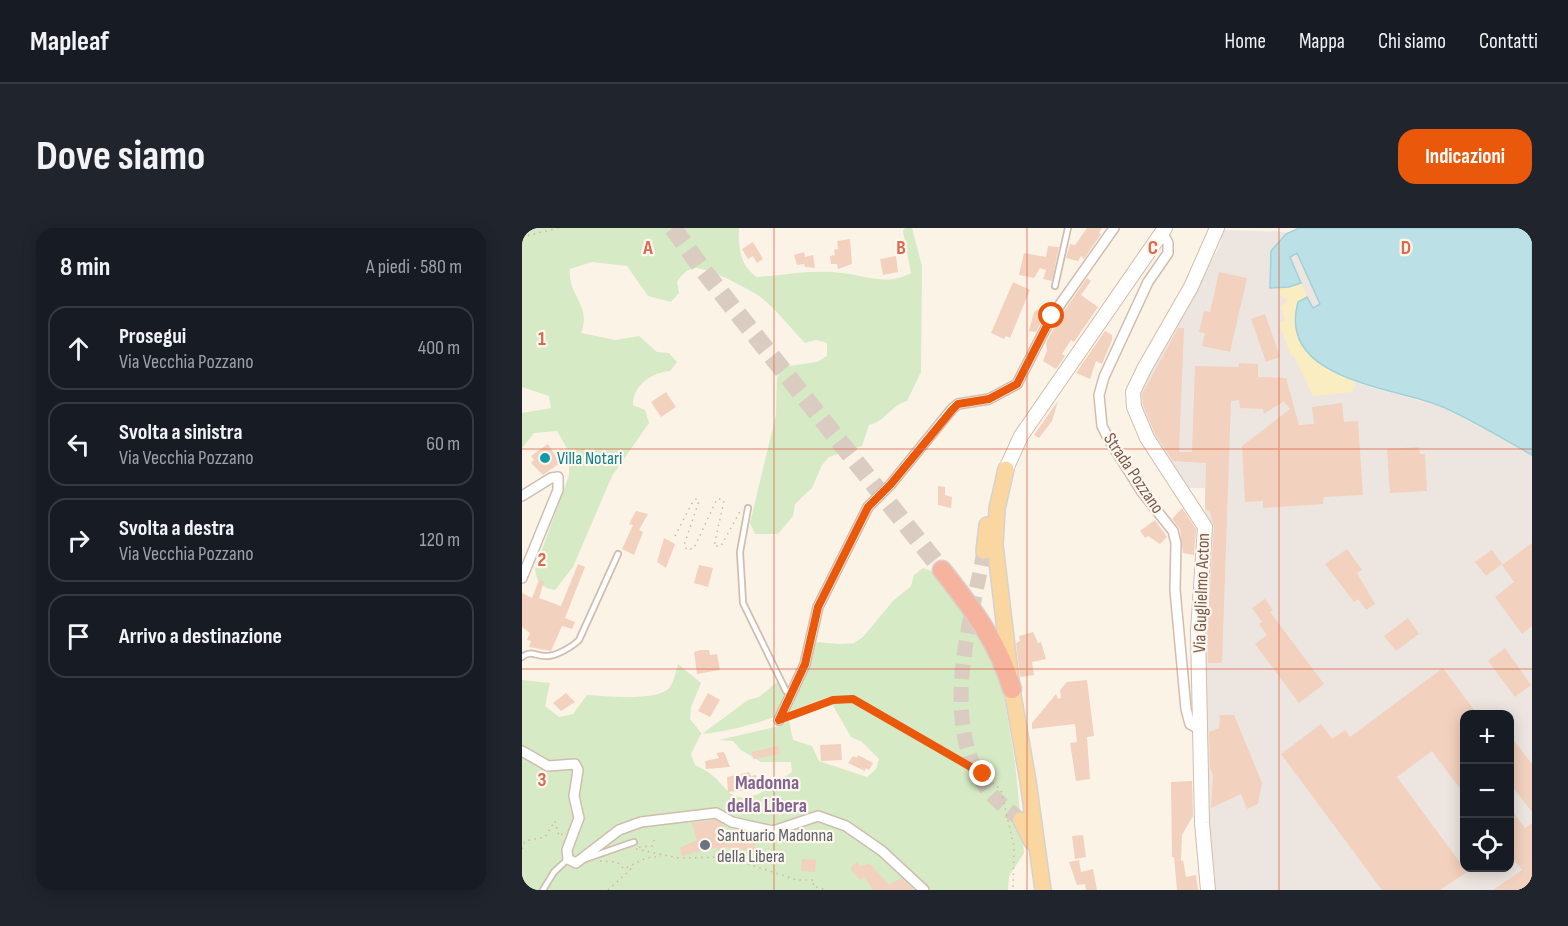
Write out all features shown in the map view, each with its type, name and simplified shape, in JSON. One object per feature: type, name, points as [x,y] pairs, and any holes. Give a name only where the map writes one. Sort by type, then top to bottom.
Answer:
[{"type":"highway","points":[[942,570],[988,631],[1001,657],[1012,689]]},
{"type":"main road","points":[[984,550],[990,512],[1006,469]]},
{"type":"main road","points":[[1006,469],[998,508],[995,545],[1012,689],[1043,890]]},
{"type":"main road","points":[[1021,820],[1040,862]]},
{"type":"street","points":[[779,720],[805,664],[818,607],[868,507],[891,484],[958,404],[989,399],[1017,384],[1052,316],[1114,228]]},
{"type":"street","name":"Via Guglielmo Acton","points":[[1208,890],[1203,864],[1198,729],[1198,631],[1205,527],[1147,438],[1134,407],[1133,392],[1191,286],[1217,228]]},
{"type":"street","points":[[1006,469],[1021,435],[1162,230]]},
{"type":"street","name":"Strada Pozzano","points":[[1162,230],[1168,243],[1168,253],[1148,282],[1104,377],[1100,406],[1102,426],[1108,438],[1142,492],[1173,531],[1176,543],[1174,590],[1186,709],[1190,724],[1198,729]]},
{"type":"street","points":[[522,496],[551,478],[558,477],[558,489],[522,578]]},
{"type":"street","points":[[522,751],[548,766],[575,764],[578,770],[574,796],[579,818],[567,850],[568,859],[576,863],[619,830],[641,822],[716,813],[732,822],[773,831],[818,816],[846,826],[882,851],[924,890]]},
{"type":"lane","points":[[1055,286],[1068,228]]},
{"type":"lane","points":[[748,508],[740,552],[743,603],[786,691],[792,691]]},
{"type":"lane","points":[[522,657],[534,653],[543,656],[553,655],[573,646],[579,640],[618,554]]},
{"type":"lane","points":[[582,859],[634,842]]},
{"type":"lane","points":[[543,890],[555,872],[568,859]]},
{"type":"path","points":[[522,237],[558,228]]},
{"type":"path","points":[[675,536],[696,499],[699,501],[697,510],[684,545],[687,550],[697,544],[717,499],[724,501],[714,546],[721,546],[740,510],[743,507],[748,508]]},
{"type":"path","points":[[779,720],[833,700],[853,699],[983,774],[1001,790],[1014,847],[1012,890]]},
{"type":"path","points":[[522,849],[525,841],[545,837],[555,821],[559,836],[576,824]]},
{"type":"path","points":[[654,840],[652,846],[636,849],[662,856],[689,859],[727,857],[797,880],[814,880],[813,886],[826,890]]},
{"type":"path","points":[[596,862],[606,860],[617,862],[624,869],[646,858],[662,856]]},
{"type":"path","points":[[608,890],[636,864]]},
{"type":"shaded area","points":[[1224,230],[1293,232],[1320,304],[1313,308],[1319,362],[1360,384],[1442,407],[1532,455],[1532,890],[1212,890],[1203,662],[1208,520],[1205,513],[1205,488],[1186,488],[1143,420],[1139,396],[1147,370],[1176,328],[1219,247]]},
{"type":"green space","points":[[522,228],[739,228],[741,256],[751,273],[757,277],[821,272],[885,280],[911,273],[903,231],[905,228],[912,228],[922,266],[921,372],[907,401],[869,425],[862,446],[829,457],[822,465],[812,488],[795,504],[793,516],[778,534],[755,534],[750,523],[776,415],[777,378],[782,367],[817,362],[827,356],[827,343],[816,340],[805,343],[759,296],[709,271],[695,268],[686,271],[677,282],[679,293],[671,302],[648,296],[627,266],[592,262],[570,269],[572,286],[584,315],[581,333],[615,340],[639,336],[657,352],[669,353],[677,362],[670,371],[656,374],[644,381],[636,392],[633,405],[645,410],[649,423],[612,476],[573,567],[555,590],[547,588],[537,578],[535,569],[569,475],[569,452],[557,431],[534,433],[522,448],[522,413],[551,408],[549,396],[522,387]]},
{"type":"green space","points":[[923,568],[934,572],[962,608],[1000,671],[1015,762],[1024,853],[1009,876],[1008,890],[522,890],[522,680],[550,683],[545,706],[559,717],[573,714],[587,695],[631,697],[664,692],[671,685],[678,664],[701,683],[691,707],[690,719],[702,734],[748,700],[759,697],[777,682],[797,694],[814,642],[854,643],[863,637],[893,601],[911,586],[914,575]],"holes":[[[828,697],[851,737],[862,742],[879,759],[876,769],[867,777],[819,761],[812,746],[793,740],[789,721],[779,726],[719,740],[733,741],[741,750],[761,762],[791,762],[792,772],[761,793],[744,798],[728,791],[710,773],[695,765],[691,754],[701,734],[781,715]]]},
{"type":"sand","points":[[1301,283],[1307,297],[1298,303],[1295,319],[1297,333],[1302,344],[1319,361],[1356,382],[1353,392],[1313,396],[1294,356],[1291,356],[1279,323],[1286,321],[1281,307],[1288,300],[1278,294],[1280,287]]},
{"type":"water","points":[[1299,228],[1532,228],[1532,455],[1443,407],[1345,377],[1322,365],[1305,349],[1296,328],[1298,302],[1307,297],[1313,308],[1320,304],[1297,253],[1290,257],[1301,283],[1289,287],[1270,288],[1271,251],[1286,234]]},
{"type":"building","points":[[1087,228],[1102,228],[1099,233],[1101,234],[1084,259],[1081,256],[1078,261],[1066,258],[1070,244],[1075,245]]},
{"type":"building","points":[[850,239],[852,264],[838,269],[837,264],[831,264],[830,256],[835,255],[834,250],[838,249],[837,241]]},
{"type":"building","points":[[753,242],[763,259],[757,263],[753,256],[748,259],[742,249]]},
{"type":"building","points":[[1048,246],[1059,247],[1052,281],[1043,279],[1046,270],[1040,268],[1034,278],[1019,275],[1024,253],[1046,257]]},
{"type":"building","points":[[804,252],[805,257],[813,255],[815,268],[805,267],[804,264],[797,265],[794,255]]},
{"type":"building","points":[[896,256],[898,272],[883,275],[880,259]]},
{"type":"building","points":[[1219,272],[1247,278],[1230,352],[1202,346],[1205,333],[1199,332],[1204,311],[1210,312]]},
{"type":"building","points":[[1087,278],[1091,281],[1081,295],[1098,307],[1074,342],[1071,340],[1062,354],[1065,356],[1056,369],[1043,361],[1047,351],[1046,343],[1058,320]]},
{"type":"building","points":[[1013,282],[1030,290],[1010,338],[1006,336],[1004,339],[991,333]]},
{"type":"building","points":[[1037,310],[1046,313],[1036,332],[1029,331],[1034,312]]},
{"type":"building","points":[[1265,314],[1280,357],[1266,362],[1251,319]]},
{"type":"building","points":[[1178,328],[1184,328],[1179,452],[1192,452],[1195,366],[1239,367],[1239,363],[1258,364],[1258,377],[1286,378],[1299,425],[1314,424],[1312,407],[1342,403],[1344,422],[1358,421],[1363,495],[1324,497],[1323,504],[1263,508],[1263,501],[1245,502],[1242,446],[1290,409],[1284,401],[1264,414],[1263,409],[1240,408],[1239,400],[1231,401],[1222,663],[1208,663],[1207,631],[1214,528],[1210,512],[1205,509],[1206,463],[1173,461],[1155,434],[1143,405],[1142,394]]},
{"type":"building","points":[[1105,331],[1112,335],[1112,340],[1102,364],[1096,361],[1090,379],[1076,373]]},
{"type":"building","points":[[666,392],[676,407],[661,417],[651,402]]},
{"type":"building","points":[[1058,401],[1052,421],[1039,438],[1034,435]]},
{"type":"building","name":"Villa Notari","points":[[548,444],[560,463],[543,475],[531,463],[534,460],[531,456]]},
{"type":"building","points":[[1419,447],[1420,454],[1425,454],[1427,491],[1390,493],[1387,449]]},
{"type":"building","points":[[938,486],[945,487],[945,495],[952,497],[951,508],[938,505]]},
{"type":"building","points":[[1182,508],[1196,529],[1194,555],[1183,553],[1180,529],[1172,519]]},
{"type":"building","points":[[636,511],[648,514],[639,530],[643,532],[634,555],[622,549],[633,525],[629,524]]},
{"type":"building","points":[[1155,520],[1167,537],[1160,544],[1148,536],[1145,538],[1140,531]]},
{"type":"building","points":[[664,538],[675,544],[666,568],[657,562]]},
{"type":"building","points":[[1532,543],[1532,626],[1522,634],[1495,597],[1514,582],[1502,565]]},
{"type":"building","points":[[1347,549],[1362,570],[1357,573],[1375,604],[1366,610],[1358,599],[1354,602],[1325,564]]},
{"type":"building","points":[[1492,550],[1502,564],[1486,576],[1475,562]]},
{"type":"building","points":[[578,564],[585,567],[565,618],[575,622],[572,629],[562,626],[551,651],[529,647],[531,641],[527,640],[530,633],[522,627],[522,593],[532,598],[539,580],[544,581],[539,598],[561,606]]},
{"type":"building","points":[[699,565],[713,568],[708,587],[694,583]]},
{"type":"building","points":[[1265,599],[1273,610],[1270,612],[1324,684],[1299,703],[1255,644],[1267,635],[1259,624],[1262,622],[1252,608]]},
{"type":"building","points":[[1408,618],[1419,634],[1396,651],[1384,636]]},
{"type":"building","points":[[1033,632],[1038,643],[1041,642],[1046,659],[1032,662],[1034,675],[1020,677],[1016,643],[1020,641],[1019,636]]},
{"type":"building","points":[[1505,648],[1531,685],[1515,697],[1488,661]]},
{"type":"building","points":[[709,650],[710,655],[717,654],[720,670],[697,674],[694,652]]},
{"type":"building","points":[[1443,668],[1474,710],[1460,710],[1460,789],[1432,751],[1397,777],[1460,862],[1460,872],[1467,872],[1440,890],[1382,890],[1281,754],[1321,724],[1332,739],[1345,730],[1350,737]]},
{"type":"building","points":[[1087,680],[1094,736],[1087,737],[1090,779],[1076,781],[1070,743],[1077,742],[1075,724],[1032,729],[1032,723],[1056,694],[1058,699],[1061,698],[1060,690],[1067,682]]},
{"type":"building","points":[[566,693],[575,702],[561,711],[553,703]]},
{"type":"building","points":[[708,693],[720,700],[710,717],[698,711]]},
{"type":"building","points":[[1220,715],[1234,715],[1262,783],[1258,804],[1247,809],[1241,794],[1211,808],[1213,776],[1210,768],[1209,732],[1219,728]]},
{"type":"building","points":[[1514,741],[1532,764],[1532,812],[1514,789]]},
{"type":"building","points":[[841,744],[842,760],[821,761],[820,745]]},
{"type":"building","points":[[778,746],[780,754],[753,759],[752,752]]},
{"type":"building","points":[[724,752],[730,767],[706,769],[705,761],[719,758],[716,753]]},
{"type":"building","points":[[858,755],[873,763],[869,770],[866,768],[865,771],[848,763],[853,756],[857,758]]},
{"type":"building","points":[[749,772],[751,776],[756,775],[758,786],[749,790],[728,792],[727,777]]},
{"type":"building","points":[[1192,781],[1193,816],[1182,835],[1181,861],[1183,860],[1186,877],[1196,875],[1198,890],[1177,890],[1174,857],[1172,857],[1171,782]]},
{"type":"building","points":[[1514,814],[1525,828],[1532,823],[1532,890],[1493,890],[1522,870],[1514,860]]},
{"type":"building","points":[[715,820],[721,823],[722,826],[719,827],[727,840],[755,844],[754,851],[725,847],[718,850],[717,847],[682,856],[680,848],[697,840],[692,823]]},
{"type":"building","points":[[1083,835],[1086,857],[1075,859],[1072,836]]},
{"type":"building","points":[[802,859],[816,860],[815,872],[801,871]]},
{"type":"building","points":[[1079,860],[1081,872],[1093,869],[1097,890],[1086,890],[1085,884],[1077,885],[1069,862]]},
{"type":"building","points":[[857,862],[860,866],[870,864],[889,885],[901,878],[914,890],[873,890],[864,877],[860,880],[850,868]]},
{"type":"tunnel","points":[[673,228],[703,270],[942,570]]},
{"type":"tunnel","points":[[984,551],[962,672],[961,703],[964,734],[972,762],[987,789],[1021,820]]},
{"type":"place","name":"Villa Notari","points":[[545,458]]},
{"type":"place","name":"Santuario Madonna della Libera","points":[[705,845]]},
{"type":"district","name":"Madonna della Libera","points":[[767,794]]},
{"type":"route","points":[[983,774],[862,702],[853,699],[833,700],[779,720],[805,664],[807,645],[818,607],[868,507],[891,484],[914,452],[958,404],[989,399],[1017,384],[1052,316]]}]
